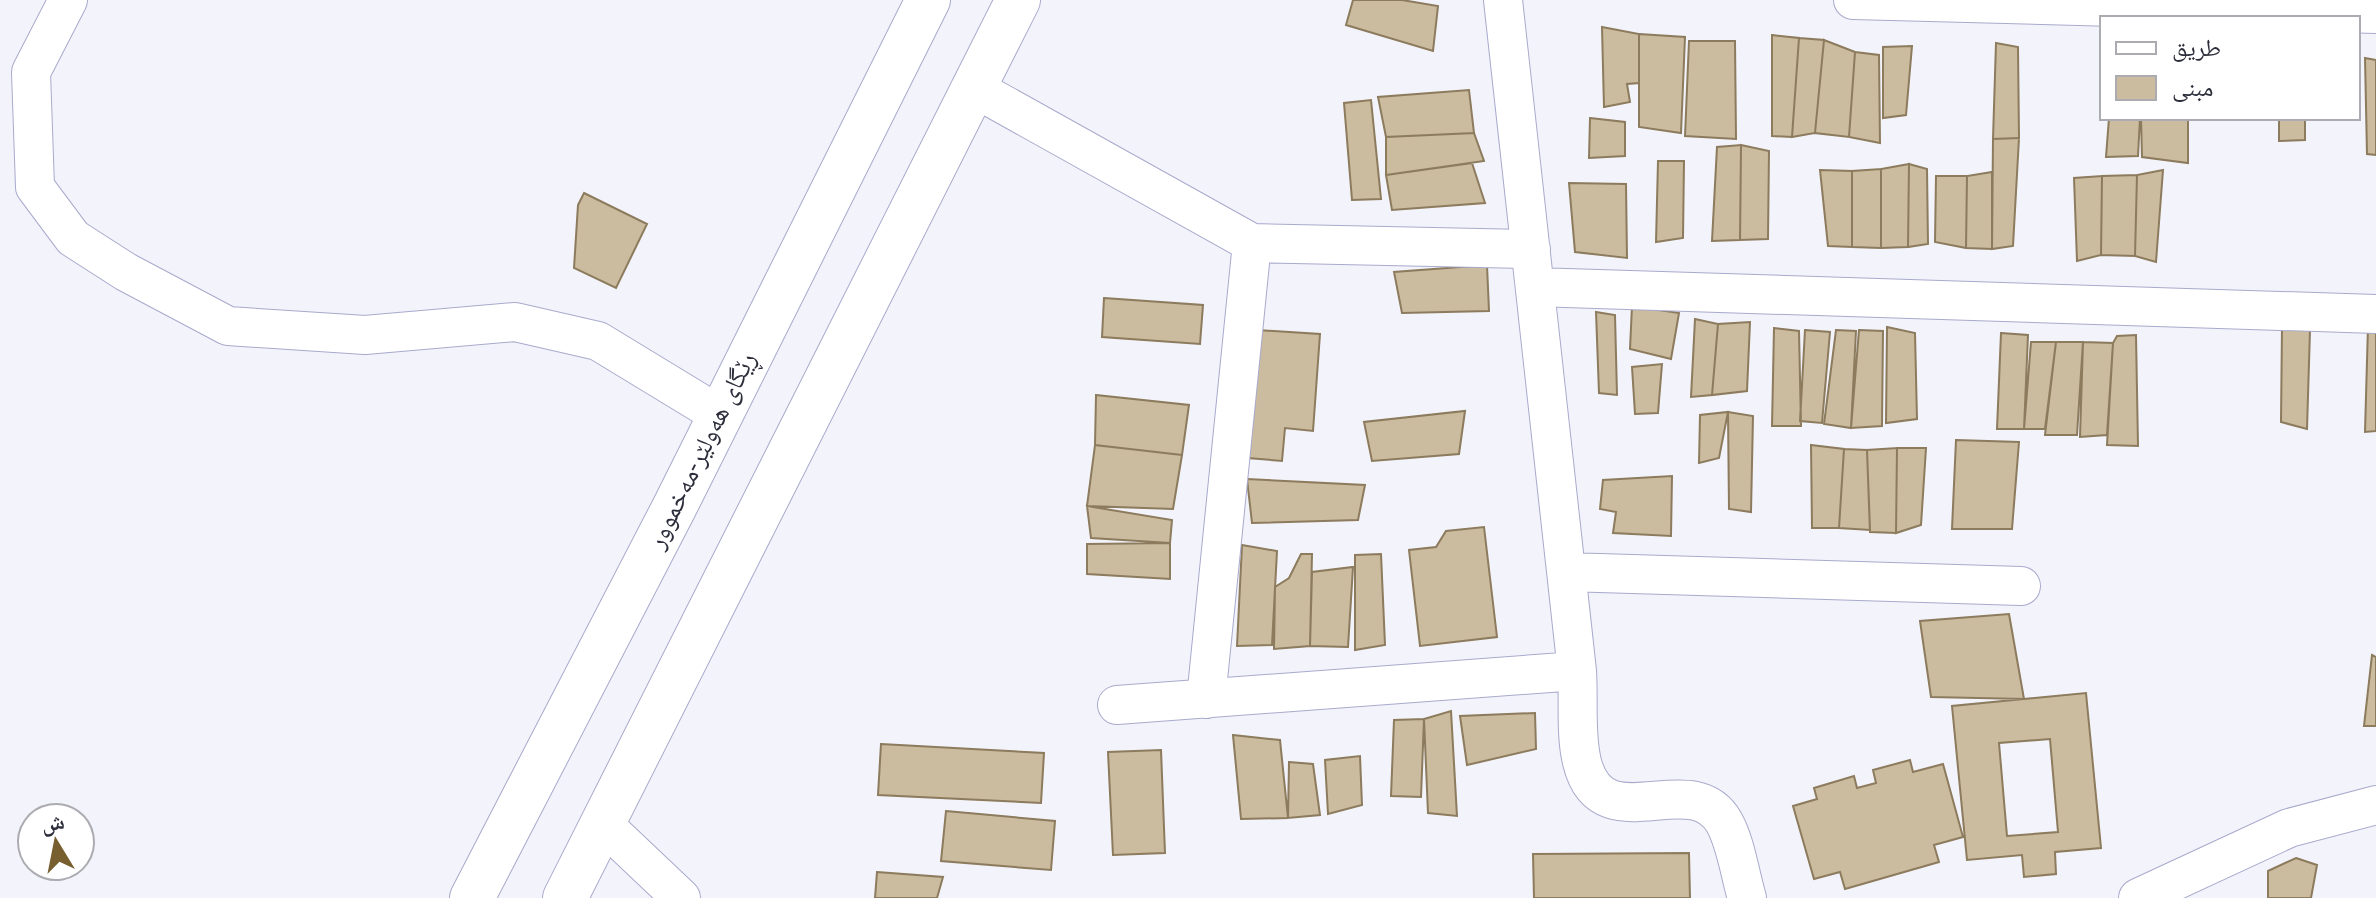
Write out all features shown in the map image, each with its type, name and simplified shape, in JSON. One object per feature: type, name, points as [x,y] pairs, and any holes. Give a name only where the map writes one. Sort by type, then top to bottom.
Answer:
[{"type":"highway","points":[[565,898],[1018,0]]},
{"type":"highway","name":"ڕێگای هەولێر-مەخموور","points":[[472,898],[674,508],[718,414],[925,4]]},
{"type":"street","points":[[68,0],[31,72],[35,187],[73,238],[112,263],[228,326],[365,335],[515,322],[598,341],[718,414]]},
{"type":"street","points":[[1503,0],[1577,671],[1582,762],[1593,787],[1618,804],[1686,798],[1707,807],[1723,821],[1747,898]]},
{"type":"street","points":[[1853,0],[2376,14]]},
{"type":"street","points":[[974,88],[1252,243],[1531,249]]},
{"type":"street","points":[[1206,699],[1252,243]]},
{"type":"street","points":[[1535,287],[2376,314]]},
{"type":"street","points":[[1566,572],[2021,586]]},
{"type":"street","points":[[1117,705],[1577,671]]},
{"type":"street","points":[[2138,898],[2289,828],[2376,805]]},
{"type":"street","points":[[604,825],[681,898]]},
{"type":"building","points":[[1353,0],[1402,0],[1438,6],[1433,51],[1346,25]]},
{"type":"building","points":[[1602,27],[1639,34],[1639,83],[1627,84],[1630,102],[1604,107]]},
{"type":"building","points":[[1639,34],[1685,37],[1681,133],[1639,127]]},
{"type":"building","points":[[1772,35],[1799,38],[1792,137],[1772,136]]},
{"type":"building","points":[[1799,38],[1824,40],[1815,133],[1792,137]]},
{"type":"building","points":[[1824,40],[1855,52],[1849,137],[1815,133]]},
{"type":"building","points":[[1689,41],[1735,41],[1736,139],[1685,136]]},
{"type":"building","points":[[1996,43],[2018,47],[2019,138],[1993,139]]},
{"type":"building","points":[[1912,46],[1906,115],[1883,118],[1883,47]]},
{"type":"building","points":[[1855,52],[1879,55],[1880,143],[1849,137]]},
{"type":"building","points":[[2365,58],[2376,60],[2376,155],[2367,154]]},
{"type":"building","points":[[1469,90],[1474,133],[1386,137],[1378,97]]},
{"type":"building","points":[[1371,100],[1381,199],[1352,200],[1344,103]]},
{"type":"building","points":[[1590,118],[1625,122],[1625,156],[1589,158]]},
{"type":"building","points":[[2109,120],[2140,120],[2138,156],[2106,157]]},
{"type":"building","points":[[2141,120],[2188,120],[2188,163],[2142,157]]},
{"type":"building","points":[[2279,120],[2305,120],[2305,140],[2279,141]]},
{"type":"building","points":[[1474,133],[1484,161],[1386,175],[1386,137]]},
{"type":"building","points":[[2019,138],[2013,246],[1992,249],[1993,139]]},
{"type":"building","points":[[1741,145],[1769,151],[1768,239],[1740,240]]},
{"type":"building","points":[[1741,145],[1740,240],[1712,241],[1717,147]]},
{"type":"building","points":[[1658,161],[1684,161],[1683,238],[1656,242]]},
{"type":"building","points":[[1472,163],[1485,203],[1392,210],[1386,175]]},
{"type":"building","points":[[1909,164],[1927,169],[1928,244],[1908,247]]},
{"type":"building","points":[[1909,164],[1908,247],[1881,248],[1881,169]]},
{"type":"building","points":[[1881,169],[1881,248],[1852,247],[1852,171]]},
{"type":"building","points":[[1820,170],[1852,171],[1852,247],[1828,246]]},
{"type":"building","points":[[2163,170],[2156,262],[2135,256],[2137,175]]},
{"type":"building","points":[[1992,172],[1992,249],[1966,248],[1967,176]]},
{"type":"building","points":[[2137,175],[2135,256],[2101,255],[2102,176]]},
{"type":"building","points":[[1936,176],[1967,176],[1966,248],[1935,242]]},
{"type":"building","points":[[2102,176],[2101,255],[2077,261],[2074,178]]},
{"type":"building","points":[[1569,183],[1626,184],[1627,258],[1575,252]]},
{"type":"building","points":[[584,193],[647,224],[616,288],[574,268],[578,205]]},
{"type":"building","points":[[1487,265],[1489,311],[1402,313],[1394,272]]},
{"type":"building","points":[[1104,298],[1203,305],[1200,344],[1102,337]]},
{"type":"building","points":[[1632,306],[1679,313],[1671,359],[1630,349]]},
{"type":"building","points":[[1596,312],[1615,315],[1617,395],[1599,393]]},
{"type":"building","points":[[1695,319],[1718,324],[1712,395],[1691,397]]},
{"type":"building","points":[[1750,322],[1747,391],[1712,395],[1718,324]]},
{"type":"building","points":[[2282,326],[2310,330],[2307,429],[2281,422]]},
{"type":"building","points":[[2368,326],[2376,328],[2376,431],[2365,432]]},
{"type":"building","points":[[1887,327],[1915,333],[1917,419],[1886,423]]},
{"type":"building","points":[[1774,328],[1799,331],[1801,426],[1772,426]]},
{"type":"building","points":[[1258,330],[1320,334],[1313,431],[1285,428],[1282,461],[1248,458]]},
{"type":"building","points":[[1805,330],[1830,332],[1822,423],[1800,421]]},
{"type":"building","points":[[1836,330],[1856,331],[1851,428],[1824,424]]},
{"type":"building","points":[[1859,330],[1883,331],[1882,426],[1851,428]]},
{"type":"building","points":[[2001,333],[2028,335],[2024,429],[1997,429]]},
{"type":"building","points":[[2136,335],[2138,446],[2107,445],[2113,343],[2117,336]]},
{"type":"building","points":[[2031,342],[2056,342],[2045,429],[2024,429]]},
{"type":"building","points":[[2056,342],[2083,342],[2077,435],[2045,435]]},
{"type":"building","points":[[2083,342],[2113,343],[2107,435],[2080,437]]},
{"type":"building","points":[[1662,364],[1658,413],[1635,414],[1632,367]]},
{"type":"building","points":[[1096,395],[1189,405],[1182,455],[1095,445]]},
{"type":"building","points":[[1465,411],[1459,454],[1372,461],[1364,422]]},
{"type":"building","points":[[1728,412],[1719,458],[1699,463],[1700,415]]},
{"type":"building","points":[[1728,412],[1753,416],[1751,512],[1729,509]]},
{"type":"building","points":[[1956,440],[2019,442],[2012,529],[1952,529]]},
{"type":"building","points":[[1095,445],[1182,455],[1173,509],[1087,506]]},
{"type":"building","points":[[1811,445],[1844,449],[1839,528],[1812,528]]},
{"type":"building","points":[[1897,448],[1896,533],[1870,532],[1867,450]]},
{"type":"building","points":[[1897,448],[1926,448],[1921,525],[1896,533]]},
{"type":"building","points":[[1844,449],[1867,450],[1870,530],[1839,528]]},
{"type":"building","points":[[1672,476],[1671,536],[1613,533],[1616,512],[1600,509],[1603,480]]},
{"type":"building","points":[[1247,479],[1365,485],[1358,520],[1252,523]]},
{"type":"building","points":[[1087,506],[1172,520],[1170,543],[1091,538]]},
{"type":"building","points":[[1484,527],[1497,637],[1420,646],[1409,550],[1436,547],[1446,531]]},
{"type":"building","points":[[1170,543],[1170,579],[1087,574],[1087,544]]},
{"type":"building","points":[[1242,545],[1277,551],[1272,645],[1237,646]]},
{"type":"building","points":[[1301,554],[1312,554],[1310,646],[1274,649],[1275,587],[1289,578]]},
{"type":"building","points":[[1381,554],[1385,645],[1355,650],[1355,555]]},
{"type":"building","points":[[1353,567],[1348,647],[1310,646],[1312,572]]},
{"type":"building","points":[[2009,614],[2024,699],[1931,697],[1920,621]]},
{"type":"building","points":[[2372,655],[2376,657],[2376,726],[2364,726]]},
{"type":"building","points":[[2086,693],[2101,848],[2055,852],[2056,874],[2024,877],[2022,855],[1967,860],[1952,706]],"holes":[[[2050,739],[2058,832],[2007,836],[1999,743]]]},
{"type":"building","points":[[1451,711],[1457,816],[1428,813],[1424,719]]},
{"type":"building","points":[[1535,713],[1536,749],[1467,765],[1460,716]]},
{"type":"building","points":[[1424,719],[1421,797],[1391,796],[1394,720]]},
{"type":"building","points":[[1233,735],[1280,740],[1288,818],[1241,819]]},
{"type":"building","points":[[881,744],[1044,753],[1041,803],[878,795]]},
{"type":"building","points":[[1161,750],[1165,853],[1113,855],[1108,752]]},
{"type":"building","points":[[1360,756],[1362,805],[1328,814],[1325,760]]},
{"type":"building","points":[[1910,760],[1913,772],[1943,764],[1963,837],[1934,845],[1939,862],[1845,889],[1840,872],[1814,879],[1793,806],[1817,799],[1814,788],[1854,776],[1857,788],[1876,783],[1873,770]]},
{"type":"building","points":[[1289,762],[1313,764],[1320,815],[1288,818]]},
{"type":"building","points":[[946,811],[1055,821],[1051,870],[941,861]]},
{"type":"building","points":[[1689,853],[1690,898],[1534,898],[1533,854]]},
{"type":"building","points":[[2296,858],[2317,865],[2311,898],[2268,898],[2268,871]]},
{"type":"building","points":[[877,872],[943,877],[937,898],[875,898]]}]
